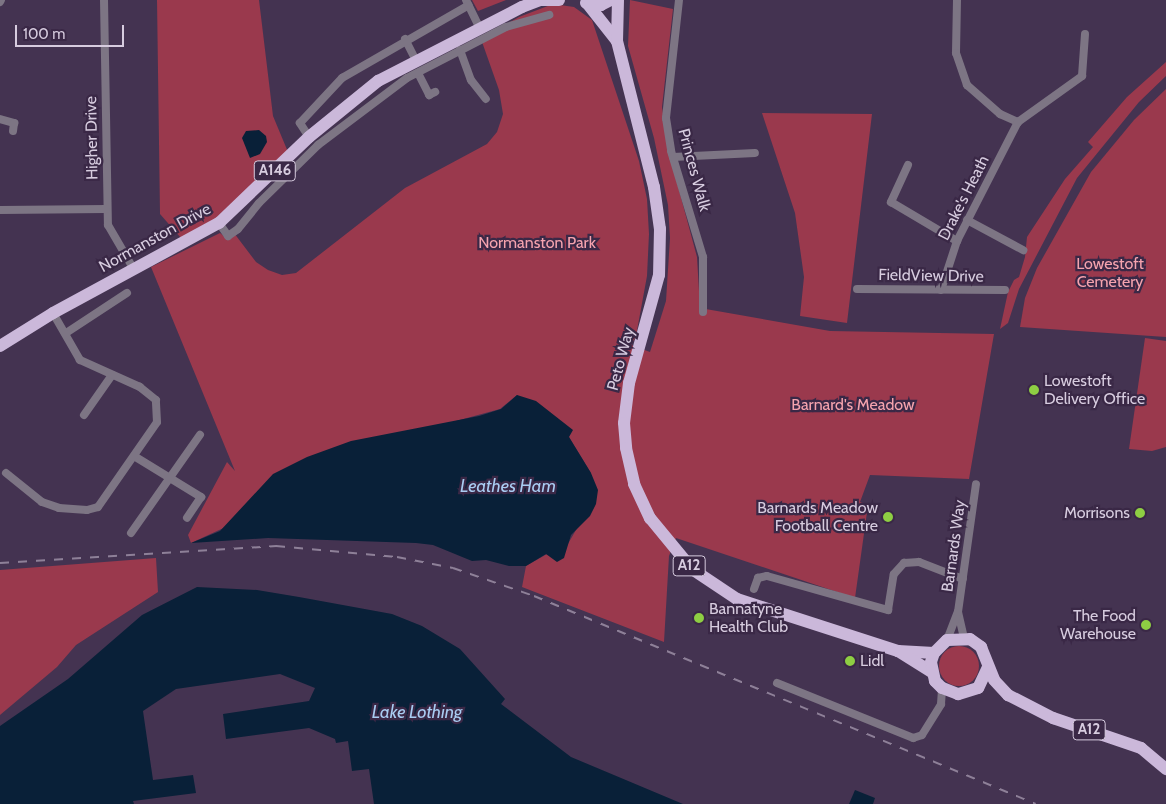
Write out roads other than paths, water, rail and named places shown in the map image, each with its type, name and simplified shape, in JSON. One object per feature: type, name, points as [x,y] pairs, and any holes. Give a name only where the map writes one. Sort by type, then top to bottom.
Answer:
[{"type":"highway","name":"Normanston Drive","points":[[0,346],[53,313],[133,268],[219,223],[309,137],[378,81],[398,77],[417,67],[479,27],[540,0],[559,0]]},
{"type":"highway","points":[[585,2],[601,5],[611,0]]},
{"type":"highway","name":"Peto Way","points":[[618,0],[617,41],[654,187],[661,249],[653,306],[627,396],[626,448],[634,484],[664,538],[692,569],[714,585],[737,599],[898,651],[932,672]]},
{"type":"highway","name":"Peto Way","points":[[585,2],[617,41]]},
{"type":"highway","points":[[964,638],[981,647],[988,667],[978,688],[958,694],[942,688],[932,672],[934,653],[947,640],[964,638]]},
{"type":"highway","name":"Peto Way","points":[[898,651],[934,653]]},
{"type":"highway","name":"A12","points":[[988,667],[1008,695]]},
{"type":"highway","name":"A12","points":[[978,688],[1008,695],[1053,718],[1141,748],[1166,769]]},
{"type":"street","points":[[957,0],[956,53],[967,85],[1000,114],[1018,122],[1082,76],[1085,34]]},
{"type":"street","name":"Higher Drive","points":[[104,1],[106,209],[113,236],[133,268]]},
{"type":"street","name":"Princes Walk","points":[[678,2],[666,109],[674,157],[703,257],[703,312]]},
{"type":"street","points":[[309,137],[300,123],[342,78],[468,3],[479,27]]},
{"type":"street","points":[[417,67],[460,50],[519,21],[549,15]]},
{"type":"street","points":[[405,39],[429,95],[435,92]]},
{"type":"street","points":[[460,50],[471,80],[486,99]]},
{"type":"street","points":[[219,223],[228,236],[238,228],[259,202],[318,145],[398,77]]},
{"type":"street","points":[[0,119],[14,123],[13,131]]},
{"type":"street","name":"Drake's Heath","points":[[941,290],[957,241],[1018,122]]},
{"type":"street","points":[[674,157],[755,152]]},
{"type":"street","points":[[908,165],[891,202],[957,241]]},
{"type":"street","points":[[0,210],[106,209]]},
{"type":"street","points":[[968,220],[1023,250]]},
{"type":"street","name":"FieldView Drive","points":[[857,289],[1005,290]]},
{"type":"street","points":[[66,333],[127,293]]},
{"type":"street","points":[[6,473],[42,502],[59,508],[87,510],[98,507],[105,500],[157,422],[159,408],[156,400],[145,391],[80,360],[53,313]]},
{"type":"street","points":[[84,415],[112,375]]},
{"type":"street","points":[[130,533],[200,435]]},
{"type":"street","points":[[134,456],[201,498],[187,518]]},
{"type":"street","name":"Barnards Way","points":[[947,640],[958,612],[976,484]]},
{"type":"street","points":[[888,610],[894,574],[904,563],[919,562],[963,579]]},
{"type":"street","points":[[754,589],[758,578],[766,576],[829,596],[898,612]]},
{"type":"street","name":"Barnards Way","points":[[958,612],[964,638]]},
{"type":"street","points":[[777,683],[906,737],[922,736],[941,704],[942,688]]},
{"type":"street","points":[[941,704],[958,694]]},
{"type":"water","points":[[259,130],[266,136],[267,142],[260,154],[250,158],[242,138],[246,131]]},
{"type":"water","name":"Leathes Ham","points":[[517,395],[536,401],[573,430],[569,437],[591,473],[598,490],[596,504],[590,516],[571,535],[564,558],[557,562],[546,554],[526,566],[509,566],[486,560],[472,561],[433,545],[416,543],[268,538],[191,543],[220,531],[273,474],[307,457],[351,441],[479,416],[501,409]]},
{"type":"water","name":"Lake Lothing","points":[[197,587],[257,590],[299,597],[392,614],[422,626],[460,649],[505,699],[501,704],[571,757],[683,804],[374,804],[369,769],[352,771],[348,741],[336,743],[335,739],[309,728],[226,739],[223,714],[309,701],[315,688],[280,674],[176,689],[143,711],[153,780],[193,775],[196,793],[133,801],[134,804],[0,804],[0,726],[68,679],[142,615]]},
{"type":"water","points":[[855,790],[875,798],[873,804],[849,804]]},
{"type":"railway","points":[[0,563],[276,546],[397,557],[453,568],[534,596],[1036,804]]},
{"type":"place","name":"Lowestoft Delivery Office","points":[[1034,390]]},
{"type":"place","name":"Morrisons","points":[[1140,513]]},
{"type":"place","name":"Barnards Meadow Football Centre","points":[[888,517]]},
{"type":"place","name":"Bannatyne Health Club","points":[[699,618]]},
{"type":"place","name":"The Food Warehouse","points":[[1146,625]]},
{"type":"place","name":"Lidl","points":[[850,661]]},
{"type":"park label","name":"Normanston Park","points":[[537,243]]},
{"type":"park label","name":"Lowestoft Cemetery","points":[[1110,273]]},
{"type":"park label","name":"Barnard's Meadow","points":[[853,405]]}]
